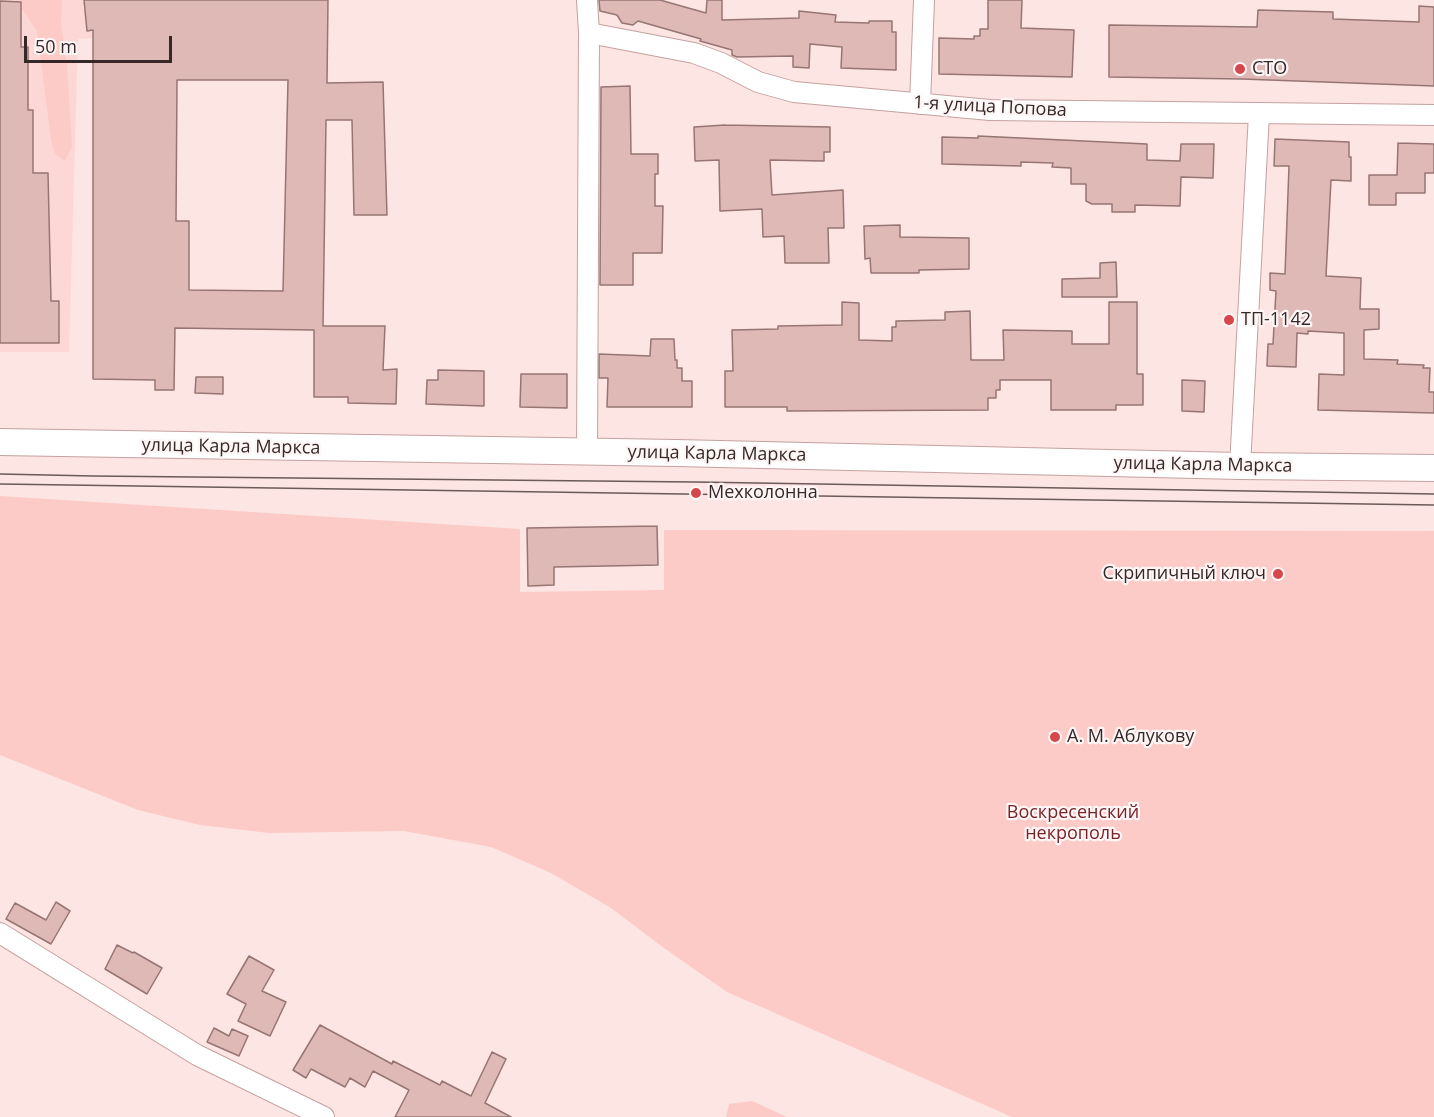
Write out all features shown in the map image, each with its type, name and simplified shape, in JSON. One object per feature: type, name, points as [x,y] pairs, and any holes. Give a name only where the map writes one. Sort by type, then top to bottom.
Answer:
[{"type":"main road","name":"улица Карла Маркса","points":[[0,442],[105,446],[587,452],[1434,468]]},
{"type":"street","points":[[587,0],[589,33],[587,452]]},
{"type":"street","points":[[920,104],[924,0]]},
{"type":"street","name":"1-я улица Попова","points":[[589,33],[694,53],[721,63],[758,82],[794,92],[990,110],[1434,116]]},
{"type":"street","points":[[1240,466],[1259,114]]},
{"type":"street","points":[[0,933],[197,1055],[324,1117]]},
{"type":"shaded area","points":[[0,0],[262,0],[248,29],[78,39],[69,352],[0,352]]},
{"type":"green space","points":[[16,0],[62,0],[61,25],[67,65],[72,147],[65,161],[55,154],[51,140],[37,31]]},
{"type":"green space","name":"Воскресенский некрополь","points":[[0,496],[520,529],[520,592],[664,590],[664,530],[1434,531],[1434,1117],[1012,1117],[727,992],[611,908],[551,873],[491,847],[404,831],[269,833],[200,825],[138,810],[0,755]]},
{"type":"green space","points":[[752,1101],[787,1117],[726,1117],[729,1104]]},
{"type":"building","points":[[84,0],[328,0],[327,83],[383,82],[387,215],[354,215],[352,120],[326,120],[323,326],[385,326],[383,370],[397,369],[396,404],[348,403],[348,397],[314,397],[314,330],[175,328],[174,390],[155,390],[155,380],[93,379],[93,30],[87,31]],"holes":[[[177,80],[288,80],[283,291],[189,290],[189,221],[176,221]]]},
{"type":"building","points":[[599,0],[660,0],[706,13],[707,0],[722,0],[722,20],[799,18],[799,11],[836,15],[835,22],[892,21],[892,32],[896,32],[896,70],[841,68],[842,47],[810,44],[809,68],[793,67],[793,56],[737,57],[732,55],[732,50],[700,41],[701,39],[638,21],[633,25],[622,23],[617,15],[600,11]]},
{"type":"building","points":[[988,0],[1022,0],[1021,28],[1074,30],[1072,77],[939,74],[939,38],[974,39],[974,36],[980,36],[980,29],[988,29]]},
{"type":"building","points":[[0,1],[21,2],[21,47],[28,47],[28,110],[33,110],[33,173],[48,173],[51,301],[59,301],[59,343],[0,343]]},
{"type":"building","points":[[1419,6],[1434,7],[1434,86],[1109,77],[1109,25],[1257,27],[1258,10],[1333,12],[1333,19],[1419,22]]},
{"type":"building","points":[[630,86],[631,154],[658,154],[658,174],[655,174],[655,206],[663,206],[662,253],[633,253],[633,285],[600,285],[601,87]]},
{"type":"building","points":[[725,125],[830,127],[830,152],[824,152],[824,161],[770,160],[772,195],[843,190],[844,228],[828,228],[829,263],[785,263],[784,236],[763,237],[762,209],[720,211],[719,160],[695,161],[694,127]]},
{"type":"building","points":[[978,136],[1147,144],[1147,160],[1180,161],[1181,144],[1214,144],[1213,178],[1181,177],[1180,206],[1135,205],[1135,212],[1112,212],[1112,204],[1092,204],[1086,201],[1086,184],[1071,184],[1071,168],[1052,167],[1053,163],[1021,162],[1021,166],[942,164],[942,137],[978,138]]},
{"type":"building","points":[[1275,139],[1349,142],[1351,181],[1331,180],[1326,276],[1361,278],[1360,309],[1379,309],[1379,329],[1364,330],[1364,359],[1398,360],[1397,364],[1424,365],[1423,368],[1430,368],[1429,392],[1434,392],[1434,413],[1318,410],[1319,374],[1344,375],[1344,333],[1308,331],[1308,334],[1297,333],[1296,367],[1267,366],[1268,344],[1273,344],[1276,291],[1270,290],[1270,273],[1285,274],[1289,166],[1274,166]]},
{"type":"building","points":[[1398,143],[1434,144],[1434,173],[1425,173],[1425,193],[1396,193],[1396,205],[1369,205],[1369,175],[1397,175]]},
{"type":"building","points":[[900,225],[900,237],[969,238],[969,269],[919,270],[919,273],[871,273],[870,258],[865,259],[864,226]]},
{"type":"building","points":[[1116,262],[1117,297],[1062,297],[1062,279],[1100,278],[1100,263]]},
{"type":"building","points":[[842,302],[859,303],[859,340],[892,341],[892,327],[896,327],[896,321],[945,320],[945,312],[970,311],[971,360],[1004,360],[1003,330],[1072,331],[1072,344],[1109,344],[1109,302],[1137,302],[1137,374],[1143,374],[1143,405],[1116,405],[1116,410],[1051,410],[1051,380],[1000,380],[1000,390],[996,390],[996,398],[988,398],[988,410],[787,411],[787,407],[725,407],[725,371],[733,371],[732,330],[778,329],[778,326],[842,325]]},
{"type":"building","points":[[651,339],[674,339],[675,360],[677,360],[677,368],[682,368],[682,381],[692,381],[692,407],[607,407],[608,378],[599,378],[599,354],[650,356]]},
{"type":"building","points":[[438,370],[484,371],[484,406],[426,404],[427,380],[438,380]]},
{"type":"building","points":[[521,374],[567,374],[567,408],[520,407]]},
{"type":"building","points":[[196,377],[223,377],[223,394],[195,393]]},
{"type":"building","points":[[1182,380],[1205,381],[1204,412],[1182,411]]},
{"type":"building","points":[[657,526],[658,565],[554,567],[554,585],[528,586],[527,528]]},
{"type":"building","points":[[56,902],[70,911],[51,944],[6,919],[15,903],[46,920]]},
{"type":"building","points":[[117,945],[162,968],[147,994],[105,969]]},
{"type":"building","points":[[249,956],[274,970],[262,991],[286,1002],[270,1036],[238,1021],[246,1004],[227,994]]},
{"type":"building","points":[[320,1025],[392,1064],[393,1061],[440,1085],[442,1081],[471,1096],[492,1052],[506,1059],[485,1103],[511,1117],[395,1117],[409,1090],[373,1071],[365,1087],[350,1078],[345,1087],[311,1069],[306,1078],[293,1070]]},
{"type":"building","points":[[214,1028],[229,1036],[232,1029],[248,1036],[239,1056],[207,1042]]},
{"type":"tram line","points":[[0,474],[1434,494]]},
{"type":"tram line","points":[[0,484],[1434,505]]},
{"type":"place","name":"СТО","points":[[1240,69]]},
{"type":"place","name":"ТП-1142","points":[[1229,320]]},
{"type":"place","name":"Мехколонна","points":[[696,493]]},
{"type":"place","name":"Скрипичный ключ","points":[[1278,574]]},
{"type":"place","name":"А. М. Аблукову","points":[[1055,737]]}]
